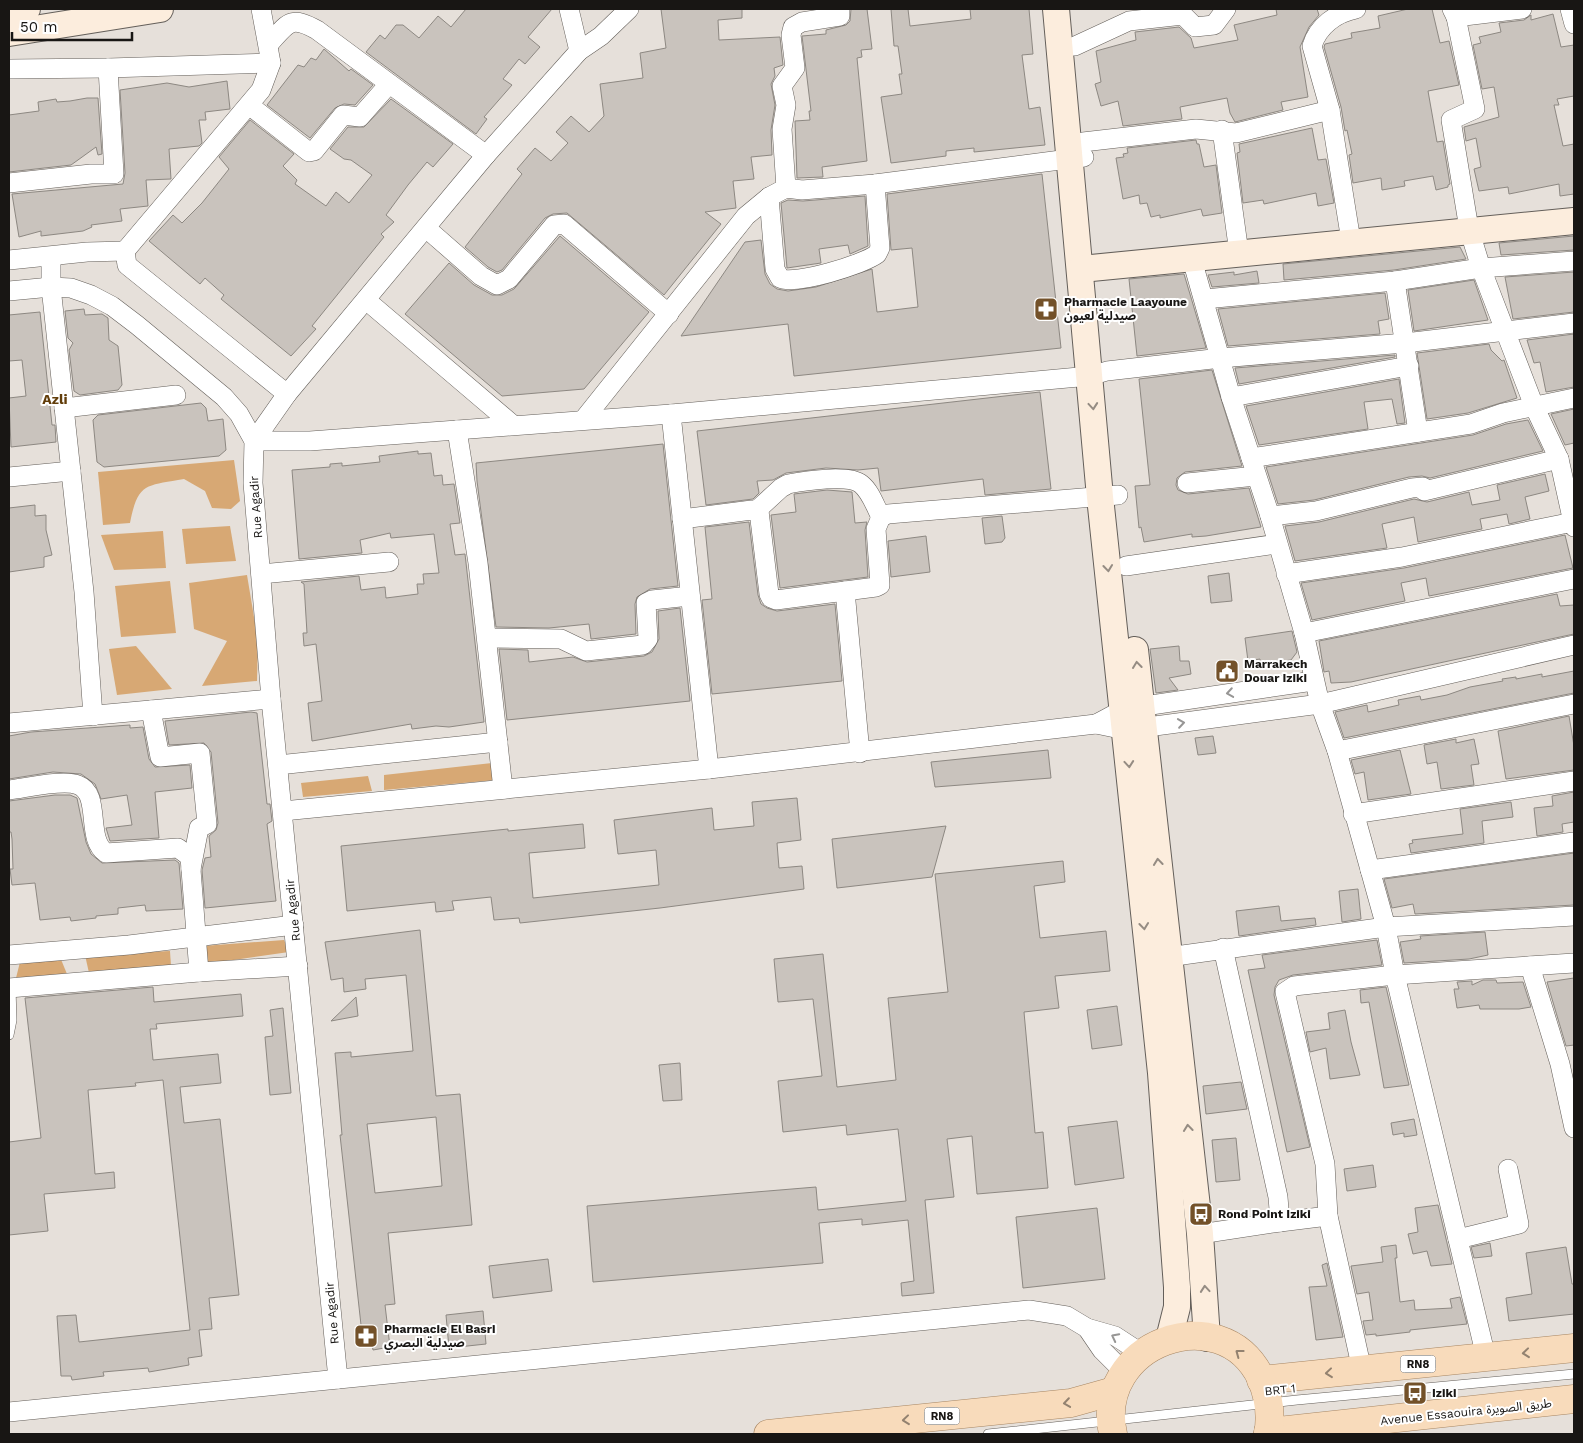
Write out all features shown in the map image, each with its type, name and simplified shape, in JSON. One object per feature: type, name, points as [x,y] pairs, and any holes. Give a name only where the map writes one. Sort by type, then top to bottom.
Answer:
[{"type":"main road","name":"RN8","points":[[768,1434],[1071,1403],[1126,1372],[1169,1339],[1188,1336],[1207,1338],[1227,1345],[1242,1355],[1265,1392],[1362,1370],[1574,1348]]},
{"type":"main road","points":[[1112,1428],[1126,1372]]},
{"type":"main road","points":[[1265,1392],[1268,1433]]},
{"type":"main road","name":"Avenue Essaouira طريق الصويرة","points":[[1268,1433],[1574,1399]]},
{"type":"street","points":[[9,12],[27,9]]},
{"type":"street","points":[[9,33],[160,9]]},
{"type":"street","points":[[261,9],[269,44],[271,64],[261,90],[125,251],[127,266],[287,394]]},
{"type":"street","points":[[569,9],[579,51]]},
{"type":"street","points":[[254,441],[287,394],[486,155],[579,51],[601,36],[629,9]]},
{"type":"street","points":[[786,188],[782,129],[786,105],[782,86],[795,68],[791,35],[793,27],[802,22],[840,16],[840,9]]},
{"type":"street","points":[[1056,9],[1078,153],[1109,496],[1134,718],[1168,957],[1200,1234],[1207,1338]]},
{"type":"street","points":[[1072,9],[1078,153]]},
{"type":"street","points":[[1075,46],[1129,22],[1182,16],[1194,27],[1214,25],[1226,9]]},
{"type":"street","points":[[1351,241],[1330,110],[1312,46],[1315,36],[1326,22],[1356,9]]},
{"type":"street","points":[[1286,574],[1402,556],[1574,525],[1559,459],[1534,406],[1481,268],[1469,229],[1451,120],[1474,109],[1454,13],[1522,9]]},
{"type":"street","points":[[1570,9],[1574,24]]},
{"type":"street","points":[[269,44],[284,28],[295,21],[302,21],[317,30],[486,155]]},
{"type":"street","points":[[9,68],[108,68],[271,64]]},
{"type":"street","points":[[9,184],[91,174],[114,174],[108,68]]},
{"type":"street","points":[[249,105],[309,152],[314,151],[343,114],[360,117],[389,84]]},
{"type":"street","points":[[584,419],[670,314],[746,216],[769,197],[786,188],[802,190],[875,184],[1078,153],[1196,129],[1222,130],[1236,133],[1330,110]]},
{"type":"street","points":[[1222,130],[1239,253]]},
{"type":"street","points":[[769,197],[775,269],[780,278],[787,281],[819,275],[877,254],[880,248],[875,184]]},
{"type":"street","points":[[1089,268],[1191,256],[1239,253],[1469,229],[1574,221]]},
{"type":"street","points":[[426,228],[481,276],[497,284],[509,279],[554,225],[564,224],[670,314]]},
{"type":"street","points":[[9,260],[87,252],[125,251]]},
{"type":"street","points":[[1191,256],[1205,299],[1231,397],[1270,516],[1304,633],[1313,681],[1337,751],[1386,927],[1395,975],[1486,1357]]},
{"type":"street","points":[[51,257],[51,287],[84,592],[93,716]]},
{"type":"street","points":[[1205,299],[1395,282],[1481,268],[1574,261]]},
{"type":"street","points":[[1395,282],[1418,432]]},
{"type":"street","points":[[9,291],[51,287],[71,288],[91,295],[137,325],[224,397],[239,414],[254,441]]},
{"type":"street","points":[[366,300],[513,425]]},
{"type":"street","points":[[254,441],[310,440],[671,414],[1098,374],[1221,358],[1405,343],[1574,323]]},
{"type":"street","points":[[1231,397],[1409,366]]},
{"type":"street","points":[[64,408],[176,395]]},
{"type":"street","points":[[1251,458],[1471,424],[1534,406],[1574,398]]},
{"type":"street","points":[[671,414],[709,769]]},
{"type":"street","points":[[457,430],[478,563],[504,789]]},
{"type":"street","name":"Rue Agadir","points":[[254,441],[253,483],[271,699],[338,1379]]},
{"type":"street","points":[[1270,516],[1316,511],[1412,488],[1424,487],[1424,491],[1559,459]]},
{"type":"street","points":[[9,477],[70,471]]},
{"type":"street","points":[[1187,483],[1256,476]]},
{"type":"street","points":[[682,519],[757,510],[788,484],[849,479],[857,482],[868,492],[881,517]]},
{"type":"street","points":[[757,510],[761,514],[771,598],[776,600],[880,585],[876,529],[881,517],[888,514],[1109,496]]},
{"type":"street","points":[[1109,496],[1126,566],[1144,926],[1161,1073],[1177,1287],[1177,1307],[1169,1339]]},
{"type":"street","points":[[1126,566],[1277,544]]},
{"type":"street","points":[[261,574],[389,562]]},
{"type":"street","points":[[1304,633],[1574,579]]},
{"type":"street","points":[[845,591],[860,753]]},
{"type":"street","points":[[487,638],[561,638],[586,651],[643,645],[648,639],[646,603],[652,600],[690,596]]},
{"type":"street","points":[[1134,718],[1320,704],[1574,645]]},
{"type":"street","points":[[283,811],[860,753],[1096,724],[1134,718],[1313,681]]},
{"type":"street","points":[[9,723],[271,699]]},
{"type":"street","points":[[1337,751],[1574,704]]},
{"type":"street","points":[[151,710],[160,757],[200,752],[207,824],[199,828],[191,869]]},
{"type":"street","points":[[278,766],[498,742]]},
{"type":"street","points":[[1354,814],[1574,781]]},
{"type":"street","points":[[9,790],[67,783],[78,785],[86,790],[90,799],[99,848],[106,853],[178,848],[190,858],[199,972]]},
{"type":"street","points":[[1370,870],[1574,842]]},
{"type":"street","points":[[1168,957],[1386,927],[1574,916]]},
{"type":"street","points":[[9,955],[129,945],[294,925]]},
{"type":"street","points":[[1223,948],[1278,1197],[1280,1222]]},
{"type":"street","points":[[9,962],[10,988],[199,972],[298,966]]},
{"type":"street","points":[[1362,1370],[1328,1216],[1325,1164],[1285,992],[1294,986],[1395,975],[1574,963]]},
{"type":"street","points":[[1530,966],[1567,1061],[1574,1128]]},
{"type":"street","points":[[1458,1239],[1519,1224],[1508,1169]]},
{"type":"street","points":[[1200,1234],[1328,1216]]},
{"type":"street","points":[[9,1412],[1029,1310],[1056,1312],[1087,1328],[1116,1336],[1126,1372]]},
{"type":"street","points":[[1087,1328],[1102,1350],[1126,1372]]},
{"type":"lane","points":[[9,1035],[12,1020],[10,988]]},
{"type":"lane","name":"BRT 1","points":[[988,1434],[1112,1428],[1265,1392],[1574,1374]]},
{"type":"shaded area","points":[[234,460],[240,501],[231,509],[212,508],[205,491],[184,479],[152,485],[146,488],[136,500],[130,523],[103,525],[98,472]]},
{"type":"shaded area","points":[[230,526],[236,561],[186,564],[182,529]]},
{"type":"shaded area","points":[[163,531],[166,568],[114,570],[101,535]]},
{"type":"shaded area","points":[[247,575],[258,641],[257,681],[202,686],[227,641],[194,629],[189,583]]},
{"type":"shaded area","points":[[170,581],[176,633],[121,637],[115,586]]},
{"type":"shaded area","points":[[136,646],[172,689],[117,695],[109,649]]},
{"type":"shaded area","points":[[492,763],[496,780],[384,790],[384,775]]},
{"type":"shaded area","points":[[368,776],[372,791],[303,797],[301,783]]},
{"type":"shaded area","points":[[284,940],[289,952],[206,964],[203,946]]},
{"type":"shaded area","points":[[170,951],[171,966],[89,973],[85,955]]},
{"type":"shaded area","points":[[60,957],[67,974],[16,978],[20,962]]},
{"type":"building","points":[[466,9],[552,9],[528,37],[540,47],[525,64],[519,59],[503,79],[512,85],[484,117],[487,119],[476,134],[366,52],[380,35],[385,39],[396,25],[403,25],[419,38],[438,16],[451,27]]},
{"type":"building","points":[[661,9],[742,9],[742,18],[718,20],[719,40],[780,37],[783,65],[774,68],[775,76],[771,84],[775,105],[771,130],[772,155],[751,157],[754,179],[733,181],[736,208],[705,212],[721,224],[664,295],[567,213],[553,214],[545,218],[502,270],[497,272],[488,267],[465,247],[522,174],[517,169],[535,148],[551,161],[568,143],[556,132],[571,116],[589,132],[604,116],[600,84],[643,78],[640,53],[666,48]]},
{"type":"building","points":[[851,9],[867,9],[872,49],[861,50],[862,57],[857,58],[867,161],[822,167],[823,177],[797,178],[795,121],[810,120],[809,111],[811,111],[802,36],[826,34],[826,30],[846,25],[850,21]]},
{"type":"building","points":[[891,9],[908,9],[910,26],[971,19],[970,9],[1029,9],[1033,54],[1022,55],[1029,109],[1040,107],[1045,145],[974,152],[974,148],[946,151],[946,156],[891,163],[881,97],[902,94],[899,74],[902,74],[898,46],[894,46]]},
{"type":"building","points":[[1276,9],[1317,9],[1319,15],[1309,27],[1300,47],[1308,97],[1281,102],[1283,110],[1235,122],[1230,113],[1227,98],[1180,107],[1182,119],[1123,126],[1118,101],[1101,106],[1095,84],[1101,82],[1096,51],[1136,40],[1135,32],[1179,27],[1191,38],[1194,48],[1238,40],[1234,25],[1277,15]]},
{"type":"building","points":[[1408,9],[1432,9],[1440,43],[1449,41],[1459,85],[1428,91],[1437,142],[1443,141],[1450,184],[1448,187],[1436,190],[1433,176],[1404,181],[1405,186],[1382,190],[1381,178],[1353,183],[1349,155],[1352,154],[1347,130],[1345,131],[1341,107],[1324,47],[1325,44],[1352,38],[1351,33],[1380,28],[1378,16]]},
{"type":"building","points":[[1553,14],[1561,47],[1574,45],[1574,96],[1557,99],[1559,105],[1554,105],[1563,146],[1574,144],[1574,194],[1560,196],[1559,184],[1509,194],[1508,187],[1479,191],[1474,169],[1481,167],[1476,138],[1466,141],[1464,127],[1499,117],[1494,87],[1482,89],[1473,45],[1481,43],[1479,37],[1501,32],[1499,23],[1524,20],[1531,15],[1531,20]]},
{"type":"building","points":[[324,49],[349,71],[351,69],[373,85],[355,105],[344,104],[335,108],[310,138],[267,105],[298,65],[304,67],[311,58],[316,60]]},
{"type":"building","points":[[227,81],[230,109],[205,112],[206,120],[199,120],[202,143],[199,146],[169,149],[171,179],[146,180],[148,206],[120,209],[122,221],[91,225],[92,227],[83,231],[41,236],[41,231],[19,237],[12,194],[123,184],[125,173],[120,90],[167,83],[189,87]]},
{"type":"building","points":[[98,98],[102,154],[98,155],[96,147],[71,165],[9,172],[9,115],[39,111],[38,102],[56,99],[57,102],[70,101]]},
{"type":"building","points":[[391,99],[453,144],[433,167],[427,162],[408,185],[386,215],[394,222],[381,234],[384,237],[312,326],[316,329],[291,356],[221,299],[224,295],[205,278],[200,284],[149,241],[173,215],[182,223],[202,203],[229,169],[219,157],[250,120],[294,154],[283,166],[297,180],[295,184],[326,206],[336,192],[349,203],[372,175],[351,160],[344,159],[330,149],[348,127],[364,127]]},
{"type":"building","points":[[1312,128],[1318,160],[1326,159],[1334,203],[1318,206],[1316,193],[1264,204],[1263,200],[1243,203],[1237,153],[1240,152],[1239,144]]},
{"type":"building","points":[[1196,140],[1197,144],[1199,144],[1204,167],[1216,165],[1222,213],[1203,216],[1201,209],[1160,218],[1160,215],[1151,217],[1147,203],[1140,204],[1139,195],[1123,199],[1116,158],[1124,157],[1123,154],[1128,153],[1127,148]]},
{"type":"building","points":[[1042,174],[1061,348],[794,376],[788,324],[681,336],[745,242],[761,240],[765,274],[770,284],[777,289],[788,291],[816,287],[872,269],[877,312],[918,307],[912,248],[891,250],[887,194]]},
{"type":"building","points":[[865,196],[868,246],[850,254],[848,245],[819,249],[821,263],[787,268],[781,203],[788,200],[803,201]]},
{"type":"building","points":[[560,236],[649,312],[584,389],[502,396],[405,314],[449,263],[474,285],[492,295],[502,295],[514,289]]},
{"type":"building","points":[[1574,236],[1574,250],[1501,255],[1499,243]]},
{"type":"building","points":[[1460,247],[1466,259],[1394,270],[1284,280],[1283,264]]},
{"type":"building","points":[[1257,271],[1259,283],[1212,287],[1208,275],[1234,272],[1234,275]]},
{"type":"building","points":[[1574,272],[1574,312],[1513,319],[1505,277]]},
{"type":"building","points":[[1184,274],[1206,348],[1137,356],[1129,279]]},
{"type":"building","points":[[1474,280],[1488,320],[1414,331],[1408,290]]},
{"type":"building","points":[[1385,293],[1389,319],[1378,321],[1380,334],[1228,346],[1218,309]]},
{"type":"building","points":[[84,309],[85,315],[102,314],[108,318],[109,340],[118,346],[122,385],[118,390],[80,395],[74,391],[69,350],[73,343],[68,338],[65,311]]},
{"type":"building","points":[[40,312],[52,425],[55,425],[56,442],[11,447],[9,398],[26,396],[22,360],[9,361],[9,315]]},
{"type":"building","points":[[1574,334],[1574,387],[1546,392],[1540,362],[1534,363],[1527,340]]},
{"type":"building","points":[[1489,344],[1491,350],[1502,361],[1504,360],[1517,398],[1468,413],[1427,419],[1417,353]]},
{"type":"building","points":[[1395,355],[1395,357],[1239,384],[1235,368]]},
{"type":"building","points":[[1212,370],[1242,466],[1185,472],[1177,478],[1176,485],[1178,490],[1188,494],[1249,488],[1261,527],[1206,536],[1192,537],[1192,534],[1144,542],[1141,527],[1139,528],[1135,486],[1150,485],[1139,379]]},
{"type":"building","points":[[1399,379],[1405,423],[1397,424],[1392,399],[1364,402],[1368,429],[1259,445],[1246,406]]},
{"type":"building","points":[[1040,392],[1051,489],[985,495],[983,479],[881,491],[878,468],[858,470],[826,468],[786,473],[773,480],[757,481],[759,493],[753,499],[706,505],[697,431]]},
{"type":"building","points":[[201,403],[206,408],[208,421],[223,419],[226,450],[219,456],[104,467],[97,462],[93,420],[98,415]]},
{"type":"building","points":[[1574,409],[1574,443],[1565,445],[1551,414]]},
{"type":"building","points":[[1528,420],[1543,451],[1430,478],[1422,476],[1409,477],[1314,500],[1278,504],[1266,467],[1473,435],[1506,424]]},
{"type":"building","points":[[663,444],[678,586],[650,589],[637,597],[635,604],[636,634],[591,639],[589,624],[549,628],[496,627],[476,463]]},
{"type":"building","points":[[418,451],[418,454],[431,453],[434,476],[442,475],[443,485],[454,484],[460,523],[450,524],[455,555],[465,554],[484,722],[449,727],[436,726],[412,729],[411,724],[312,741],[308,703],[322,701],[316,644],[304,646],[303,633],[307,633],[304,584],[301,582],[359,576],[361,590],[385,587],[386,598],[418,594],[417,584],[424,584],[423,574],[439,573],[434,534],[391,538],[390,533],[360,540],[362,553],[299,559],[292,470],[330,467],[330,464],[342,463],[342,466],[380,462],[379,456]]},
{"type":"building","points":[[1545,474],[1549,491],[1525,497],[1530,519],[1509,524],[1507,514],[1480,519],[1482,529],[1418,542],[1414,517],[1382,524],[1387,548],[1295,561],[1285,526],[1319,522],[1414,499],[1427,502],[1469,492],[1472,505],[1500,500],[1497,485]]},
{"type":"building","points":[[827,490],[852,492],[855,523],[867,522],[865,530],[868,577],[780,588],[771,515],[796,512],[794,494]]},
{"type":"building","points":[[35,505],[35,516],[46,515],[46,530],[52,555],[44,557],[44,567],[9,572],[9,508]]},
{"type":"building","points":[[1002,516],[1005,538],[1002,542],[985,544],[982,518]]},
{"type":"building","points":[[749,522],[758,595],[761,604],[777,611],[835,604],[842,681],[712,694],[702,600],[712,599],[705,527]]},
{"type":"building","points":[[1565,535],[1573,568],[1429,596],[1426,578],[1401,583],[1405,601],[1312,620],[1301,583],[1404,568]]},
{"type":"building","points":[[926,536],[930,572],[891,577],[888,541]]},
{"type":"building","points":[[1229,573],[1232,601],[1211,603],[1208,576]]},
{"type":"building","points":[[1557,594],[1560,606],[1574,605],[1574,634],[1351,682],[1331,683],[1329,671],[1324,672],[1319,641]]},
{"type":"building","points":[[680,608],[690,701],[507,720],[499,649],[528,650],[529,662],[573,657],[587,662],[644,656],[652,652],[659,639],[658,611]]},
{"type":"building","points":[[1292,631],[1297,652],[1291,660],[1260,664],[1260,659],[1248,661],[1245,638]]},
{"type":"building","points":[[1179,646],[1180,661],[1189,661],[1191,674],[1169,678],[1178,690],[1156,693],[1150,649]]},
{"type":"building","points":[[1574,671],[1574,693],[1344,738],[1335,712],[1367,705],[1368,712],[1399,705],[1398,700],[1420,696],[1421,700],[1447,695],[1470,687],[1503,681],[1502,679],[1516,677],[1516,679],[1542,674],[1542,677]]},
{"type":"building","points":[[251,712],[257,713],[267,804],[270,804],[272,821],[267,824],[276,901],[205,908],[202,870],[205,858],[211,857],[209,836],[216,830],[218,823],[211,752],[204,743],[169,745],[165,721]]},
{"type":"building","points":[[1569,716],[1574,746],[1574,770],[1506,779],[1498,731]]},
{"type":"building","points":[[130,725],[130,728],[143,727],[149,759],[155,767],[190,765],[192,788],[155,792],[159,838],[110,841],[106,828],[132,825],[127,795],[101,799],[95,784],[81,774],[53,772],[9,779],[9,736],[31,732]]},
{"type":"building","points":[[1213,736],[1216,753],[1198,755],[1195,738]]},
{"type":"building","points":[[1456,739],[1456,743],[1474,739],[1479,764],[1471,765],[1474,785],[1441,789],[1437,762],[1427,764],[1424,745]]},
{"type":"building","points":[[1048,750],[1051,778],[935,787],[931,762]]},
{"type":"building","points":[[1400,750],[1411,794],[1368,800],[1364,772],[1355,774],[1351,760]]},
{"type":"building","points":[[1574,792],[1574,822],[1562,824],[1563,832],[1537,836],[1534,808],[1553,806],[1552,796]]},
{"type":"building","points":[[70,795],[77,798],[86,842],[91,854],[102,863],[175,860],[179,863],[183,909],[146,911],[145,905],[118,908],[118,914],[96,916],[96,918],[71,921],[70,917],[40,920],[35,883],[12,885],[10,869],[13,869],[12,839],[11,832],[9,832],[9,801]]},
{"type":"building","points":[[797,798],[801,840],[777,843],[779,868],[802,866],[804,889],[660,908],[520,923],[519,918],[494,920],[491,897],[452,901],[454,910],[436,912],[435,902],[347,911],[341,846],[508,829],[508,831],[583,824],[585,848],[529,853],[533,898],[659,885],[656,850],[618,854],[614,820],[712,808],[714,830],[754,826],[752,802]]},
{"type":"building","points":[[1511,802],[1513,817],[1482,821],[1484,843],[1411,853],[1409,844],[1413,843],[1412,840],[1463,834],[1460,809]]},
{"type":"building","points":[[946,826],[932,877],[837,888],[832,839]]},
{"type":"building","points":[[1574,853],[1574,905],[1415,914],[1413,904],[1392,908],[1384,879]]},
{"type":"building","points":[[1063,861],[1065,882],[1034,886],[1040,938],[1106,931],[1110,971],[1055,976],[1059,1008],[1024,1012],[1035,1133],[1043,1132],[1048,1188],[977,1194],[972,1136],[947,1139],[954,1197],[925,1200],[934,1293],[902,1296],[901,1283],[914,1281],[908,1220],[862,1225],[862,1219],[819,1223],[823,1263],[593,1282],[587,1206],[816,1187],[818,1210],[906,1201],[898,1129],[847,1135],[846,1125],[783,1132],[778,1081],[822,1076],[813,999],[778,1002],[774,959],[823,954],[837,1087],[896,1080],[888,998],[948,992],[935,874]]},
{"type":"building","points":[[1358,889],[1361,919],[1342,922],[1339,891]]},
{"type":"building","points":[[1279,906],[1281,921],[1315,918],[1316,925],[1239,936],[1236,911]]},
{"type":"building","points":[[420,930],[436,1096],[460,1094],[472,1225],[388,1233],[395,1304],[385,1305],[390,1347],[373,1350],[370,1333],[362,1334],[340,1135],[342,1135],[335,1053],[351,1052],[351,1057],[413,1051],[406,975],[365,979],[366,989],[344,992],[343,978],[331,980],[325,942]],"holes":[[[436,1117],[442,1186],[375,1193],[367,1124]]]},
{"type":"building","points":[[1485,932],[1488,955],[1469,959],[1404,963],[1400,942],[1421,939],[1420,936]]},
{"type":"building","points":[[1377,940],[1382,965],[1293,975],[1279,980],[1275,987],[1274,995],[1310,1147],[1287,1152],[1248,970],[1265,968],[1262,955]]},
{"type":"building","points":[[1574,978],[1574,1045],[1566,1046],[1547,982]]},
{"type":"building","points":[[1483,980],[1496,980],[1497,983],[1523,982],[1531,1007],[1519,1009],[1480,1009],[1479,1005],[1457,1008],[1454,989],[1459,989],[1457,982],[1472,981],[1472,985]]},
{"type":"building","points":[[153,987],[154,1002],[241,994],[243,1016],[156,1024],[157,1029],[150,1029],[153,1060],[218,1054],[221,1083],[180,1087],[184,1123],[220,1119],[239,1295],[209,1298],[212,1329],[199,1330],[202,1356],[188,1358],[189,1365],[149,1372],[148,1368],[103,1372],[104,1376],[72,1380],[71,1376],[61,1376],[57,1316],[76,1315],[79,1342],[190,1330],[163,1080],[135,1083],[136,1086],[88,1090],[95,1174],[114,1172],[115,1188],[44,1194],[48,1231],[9,1235],[9,1142],[41,1138],[25,998]]},
{"type":"building","points":[[1386,987],[1409,1085],[1384,1088],[1369,1002],[1361,1003],[1360,990]]},
{"type":"building","points":[[356,997],[358,1016],[331,1021]]},
{"type":"building","points":[[1117,1006],[1122,1045],[1092,1049],[1087,1010]]},
{"type":"building","points":[[283,1008],[291,1093],[270,1095],[265,1037],[273,1036],[270,1010]]},
{"type":"building","points":[[1345,1010],[1360,1075],[1330,1079],[1326,1048],[1310,1052],[1306,1032],[1330,1029],[1328,1013]]},
{"type":"building","points":[[680,1063],[682,1100],[663,1101],[659,1065]]},
{"type":"building","points":[[1241,1082],[1247,1109],[1206,1114],[1203,1086]]},
{"type":"building","points":[[1414,1119],[1417,1135],[1404,1137],[1404,1133],[1393,1135],[1391,1123]]},
{"type":"building","points":[[1117,1121],[1124,1178],[1075,1185],[1068,1127]]},
{"type":"building","points":[[1236,1138],[1240,1180],[1216,1182],[1212,1140]]},
{"type":"building","points":[[1373,1165],[1376,1187],[1347,1191],[1344,1169]]},
{"type":"building","points":[[1438,1205],[1452,1264],[1431,1266],[1427,1251],[1413,1254],[1408,1234],[1418,1232],[1415,1208]]},
{"type":"building","points":[[1097,1208],[1105,1279],[1023,1288],[1016,1217]]},
{"type":"building","points":[[1490,1243],[1492,1256],[1474,1258],[1471,1247]]},
{"type":"building","points":[[1396,1245],[1397,1258],[1395,1258],[1400,1302],[1414,1300],[1415,1310],[1452,1308],[1450,1299],[1460,1297],[1467,1324],[1410,1330],[1410,1332],[1376,1336],[1376,1334],[1366,1335],[1363,1321],[1373,1320],[1369,1292],[1357,1294],[1351,1266],[1383,1262],[1381,1247]]},
{"type":"building","points":[[1566,1247],[1572,1284],[1574,1284],[1574,1314],[1509,1321],[1506,1298],[1532,1294],[1526,1253]]},
{"type":"building","points":[[548,1259],[552,1291],[493,1298],[489,1266]]},
{"type":"building","points":[[1327,1263],[1343,1337],[1316,1340],[1309,1287],[1327,1286],[1322,1265]]},
{"type":"building","points":[[483,1311],[486,1344],[449,1348],[446,1315]]},
{"type":"place","name":"Pharmacie Laayoune صيدلية لعيون","points":[[1046,309]]},
{"type":"place","name":"Marrakech Douar Iziki","points":[[1227,671]]},
{"type":"place","name":"Rond Point Iziki","points":[[1201,1214]]},
{"type":"place","name":"Pharmacie El Basri صيدلية البصري","points":[[366,1336]]},
{"type":"place","name":"Iziki","points":[[1415,1393]]},
{"type":"district","name":"Azli","points":[[55,399]]}]
